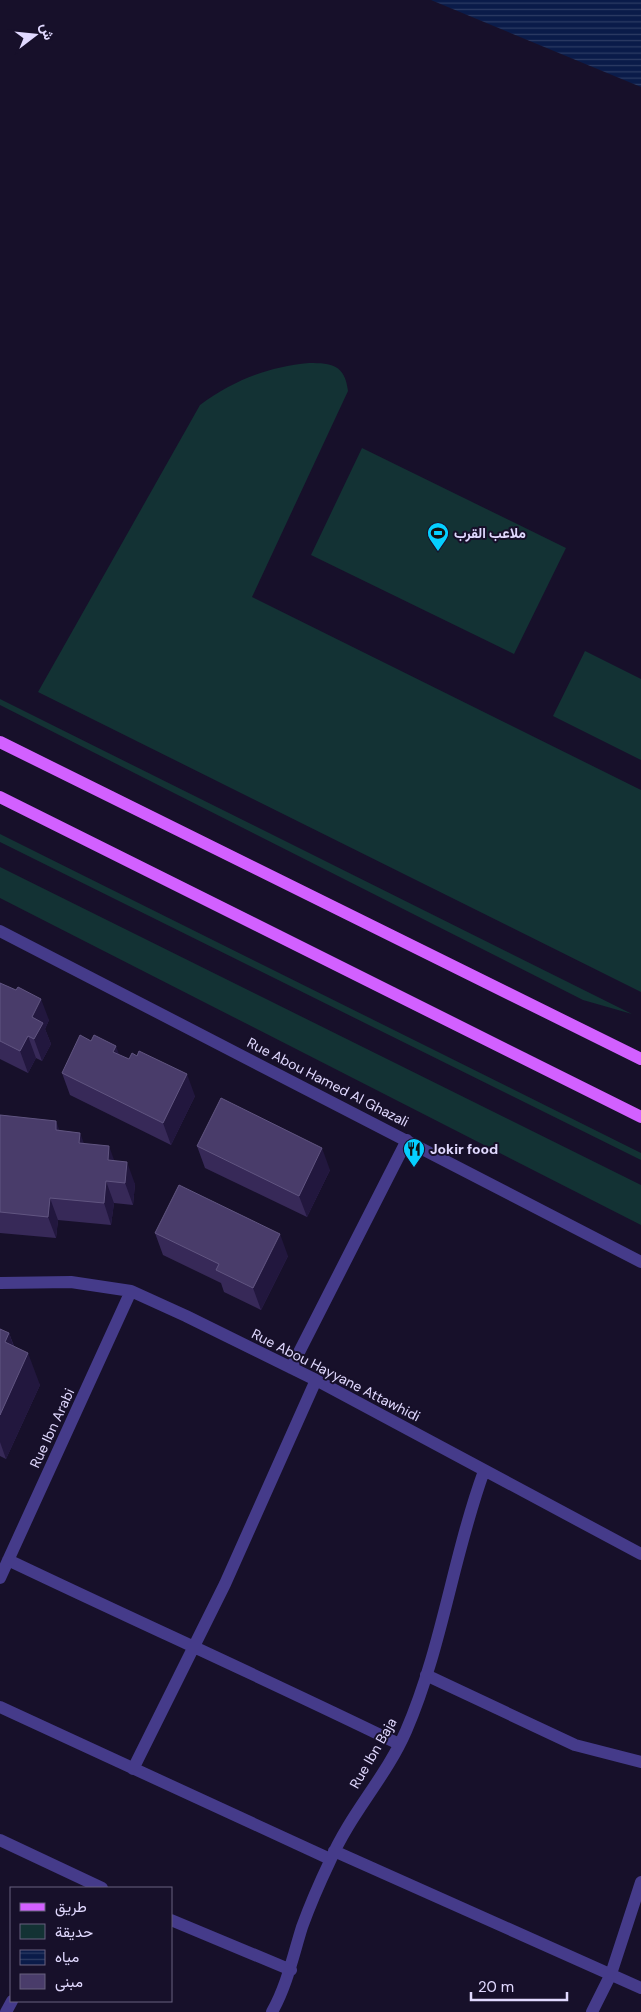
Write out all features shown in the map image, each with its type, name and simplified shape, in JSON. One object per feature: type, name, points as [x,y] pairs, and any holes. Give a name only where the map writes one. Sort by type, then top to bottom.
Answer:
[{"type":"main road","points":[[0,742],[641,1059]]},
{"type":"main road","points":[[0,797],[641,1117]]},
{"type":"street","name":"Rue Abou Hamed Al Ghazali","points":[[0,931],[641,1262]]},
{"type":"street","points":[[291,1368],[407,1140]]},
{"type":"street","name":"Rue Abou Hayyane Attawhidi","points":[[0,1283],[71,1282],[102,1285],[131,1291],[316,1380],[641,1554]]},
{"type":"street","name":"Rue Ibn Arabi","points":[[0,1578],[131,1291]]},
{"type":"street","points":[[133,1769],[195,1647],[245,1541],[316,1380]]},
{"type":"street","name":"Rue Ibn Baja","points":[[272,2012],[291,1970],[302,1926],[332,1855],[353,1816],[399,1744],[426,1675],[470,1509],[484,1471]]},
{"type":"street","points":[[8,1560],[399,1744]]},
{"type":"street","points":[[426,1675],[575,1745],[641,1762]]},
{"type":"street","points":[[0,1707],[133,1769],[641,1988]]},
{"type":"street","points":[[0,1840],[100,1887]]},
{"type":"street","points":[[592,2012],[611,1974],[641,1882]]},
{"type":"street","points":[[172,1920],[291,1970]]},
{"type":"green space","points":[[309,363],[336,367],[344,376],[348,391],[252,597],[641,790],[641,992],[38,692],[200,405],[226,388],[252,376],[265,371]]},
{"type":"green space","name":"ملاعب القرب","points":[[362,448],[566,548],[514,654],[311,555]]},
{"type":"green space","points":[[585,651],[641,679],[641,760],[553,716]]},
{"type":"green space","points":[[0,699],[632,1014],[583,1000],[0,705]]},
{"type":"green space","points":[[0,834],[641,1153],[641,1160],[0,842]]},
{"type":"green space","points":[[0,867],[641,1185],[641,1225],[0,898]]},
{"type":"water","points":[[431,0],[641,0],[641,87]]},
{"type":"building","points":[[0,983],[16,990],[18,987],[41,999],[32,1017],[43,1023],[34,1039],[28,1036],[20,1051],[0,1041]]},
{"type":"building","points":[[80,1035],[91,1041],[94,1035],[116,1046],[113,1052],[129,1059],[132,1053],[137,1056],[139,1051],[187,1074],[163,1123],[62,1073]]},
{"type":"building","points":[[221,1098],[322,1148],[299,1196],[197,1146]]},
{"type":"building","points":[[0,1115],[56,1121],[56,1130],[80,1133],[79,1143],[109,1146],[108,1160],[127,1162],[125,1183],[106,1181],[104,1203],[50,1198],[48,1217],[0,1212]]},
{"type":"building","points":[[179,1185],[280,1234],[253,1288],[216,1270],[219,1264],[155,1233]]},
{"type":"building","points":[[0,1329],[9,1333],[5,1342],[28,1353],[0,1415]]},
{"type":"place","name":"ملاعب القرب","points":[[438,552]]},
{"type":"place","name":"Jokir food","points":[[414,1168]]}]
